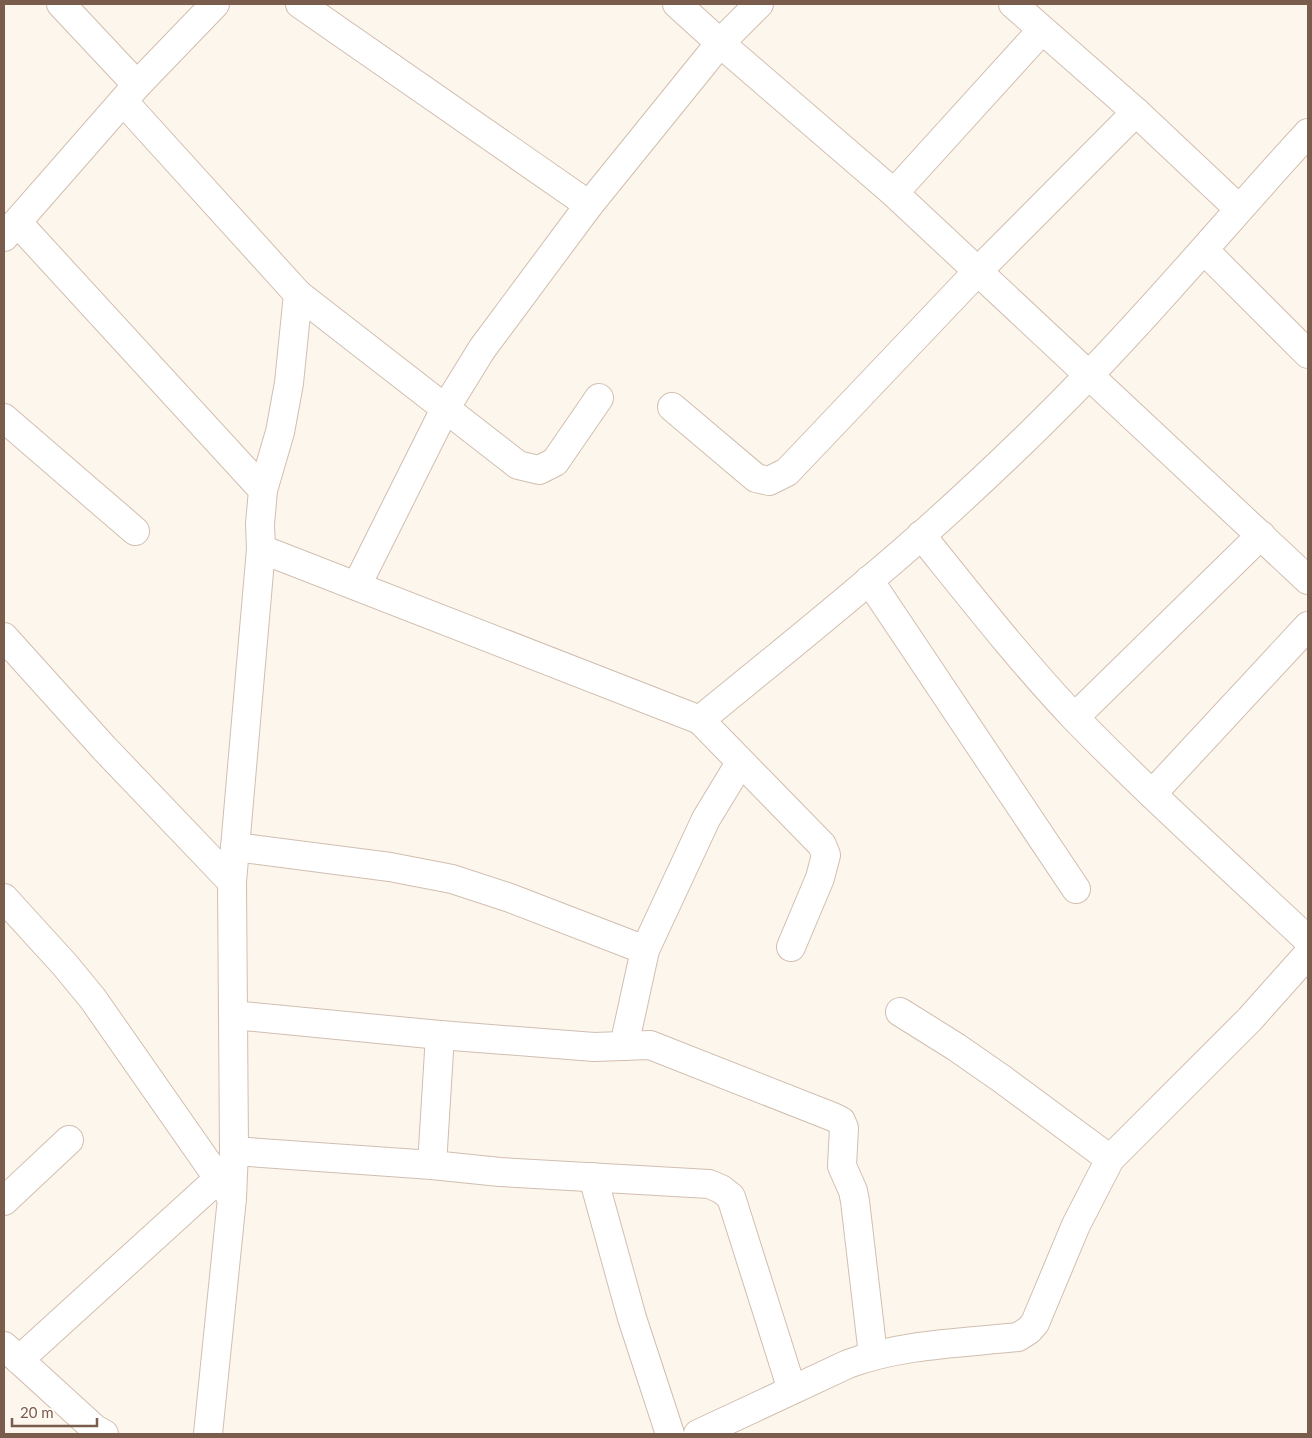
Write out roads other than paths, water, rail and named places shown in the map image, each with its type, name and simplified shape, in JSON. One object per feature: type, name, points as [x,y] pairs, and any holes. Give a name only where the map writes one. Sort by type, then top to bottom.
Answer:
[{"type":"street","points":[[61,4],[130,93],[298,294],[518,465],[539,470],[556,462],[599,398]]},
{"type":"street","points":[[215,4],[130,93],[10,230],[262,490]]},
{"type":"street","points":[[300,4],[589,204]]},
{"type":"street","points":[[356,585],[445,409],[482,349],[589,204],[720,43],[759,4]]},
{"type":"street","points":[[1013,4],[1136,112],[1238,209]]},
{"type":"street","points":[[680,5],[720,43],[894,193],[1308,580]]},
{"type":"street","points":[[894,193],[1042,30]]},
{"type":"street","points":[[672,407],[756,478],[769,480],[787,472],[978,271],[1136,112]]},
{"type":"street","points":[[700,720],[922,535],[990,472],[1088,376],[1308,133]]},
{"type":"street","points":[[1204,250],[1308,354]]},
{"type":"street","points":[[208,1434],[225,1188],[234,1151],[232,882],[261,549],[262,490],[280,432],[289,383],[298,294]]},
{"type":"street","points":[[4,418],[135,531]]},
{"type":"street","points":[[922,535],[1011,646],[1075,717],[1152,794],[1308,940]]},
{"type":"street","points":[[1075,717],[1261,535]]},
{"type":"street","points":[[261,549],[700,720],[822,845],[826,855],[820,878],[791,947]]},
{"type":"street","points":[[869,580],[1076,889]]},
{"type":"street","points":[[1152,794],[1308,626]]},
{"type":"street","points":[[4,637],[104,748],[232,882]]},
{"type":"street","points":[[624,1046],[646,950],[706,819],[740,763]]},
{"type":"street","points":[[235,847],[390,867],[452,879],[510,898],[646,950]]},
{"type":"street","points":[[4,898],[93,999],[225,1188]]},
{"type":"street","points":[[698,1434],[848,1364],[873,1355],[1018,1337],[1029,1330],[1035,1323],[1076,1225],[1110,1159],[1250,1019],[1308,954]]},
{"type":"street","points":[[900,1012],[1002,1079],[1110,1159]]},
{"type":"street","points":[[233,1014],[440,1036],[594,1048],[650,1045],[841,1121],[844,1128],[842,1166],[853,1191],[855,1201],[873,1355]]},
{"type":"street","points":[[432,1165],[440,1036]]},
{"type":"street","points":[[4,1201],[68,1140]]},
{"type":"street","points":[[234,1151],[432,1165],[500,1172],[708,1184],[721,1189],[731,1197],[792,1390]]},
{"type":"street","points":[[593,1177],[632,1318],[670,1434]]},
{"type":"street","points":[[104,1434],[11,1353],[225,1188]]}]
